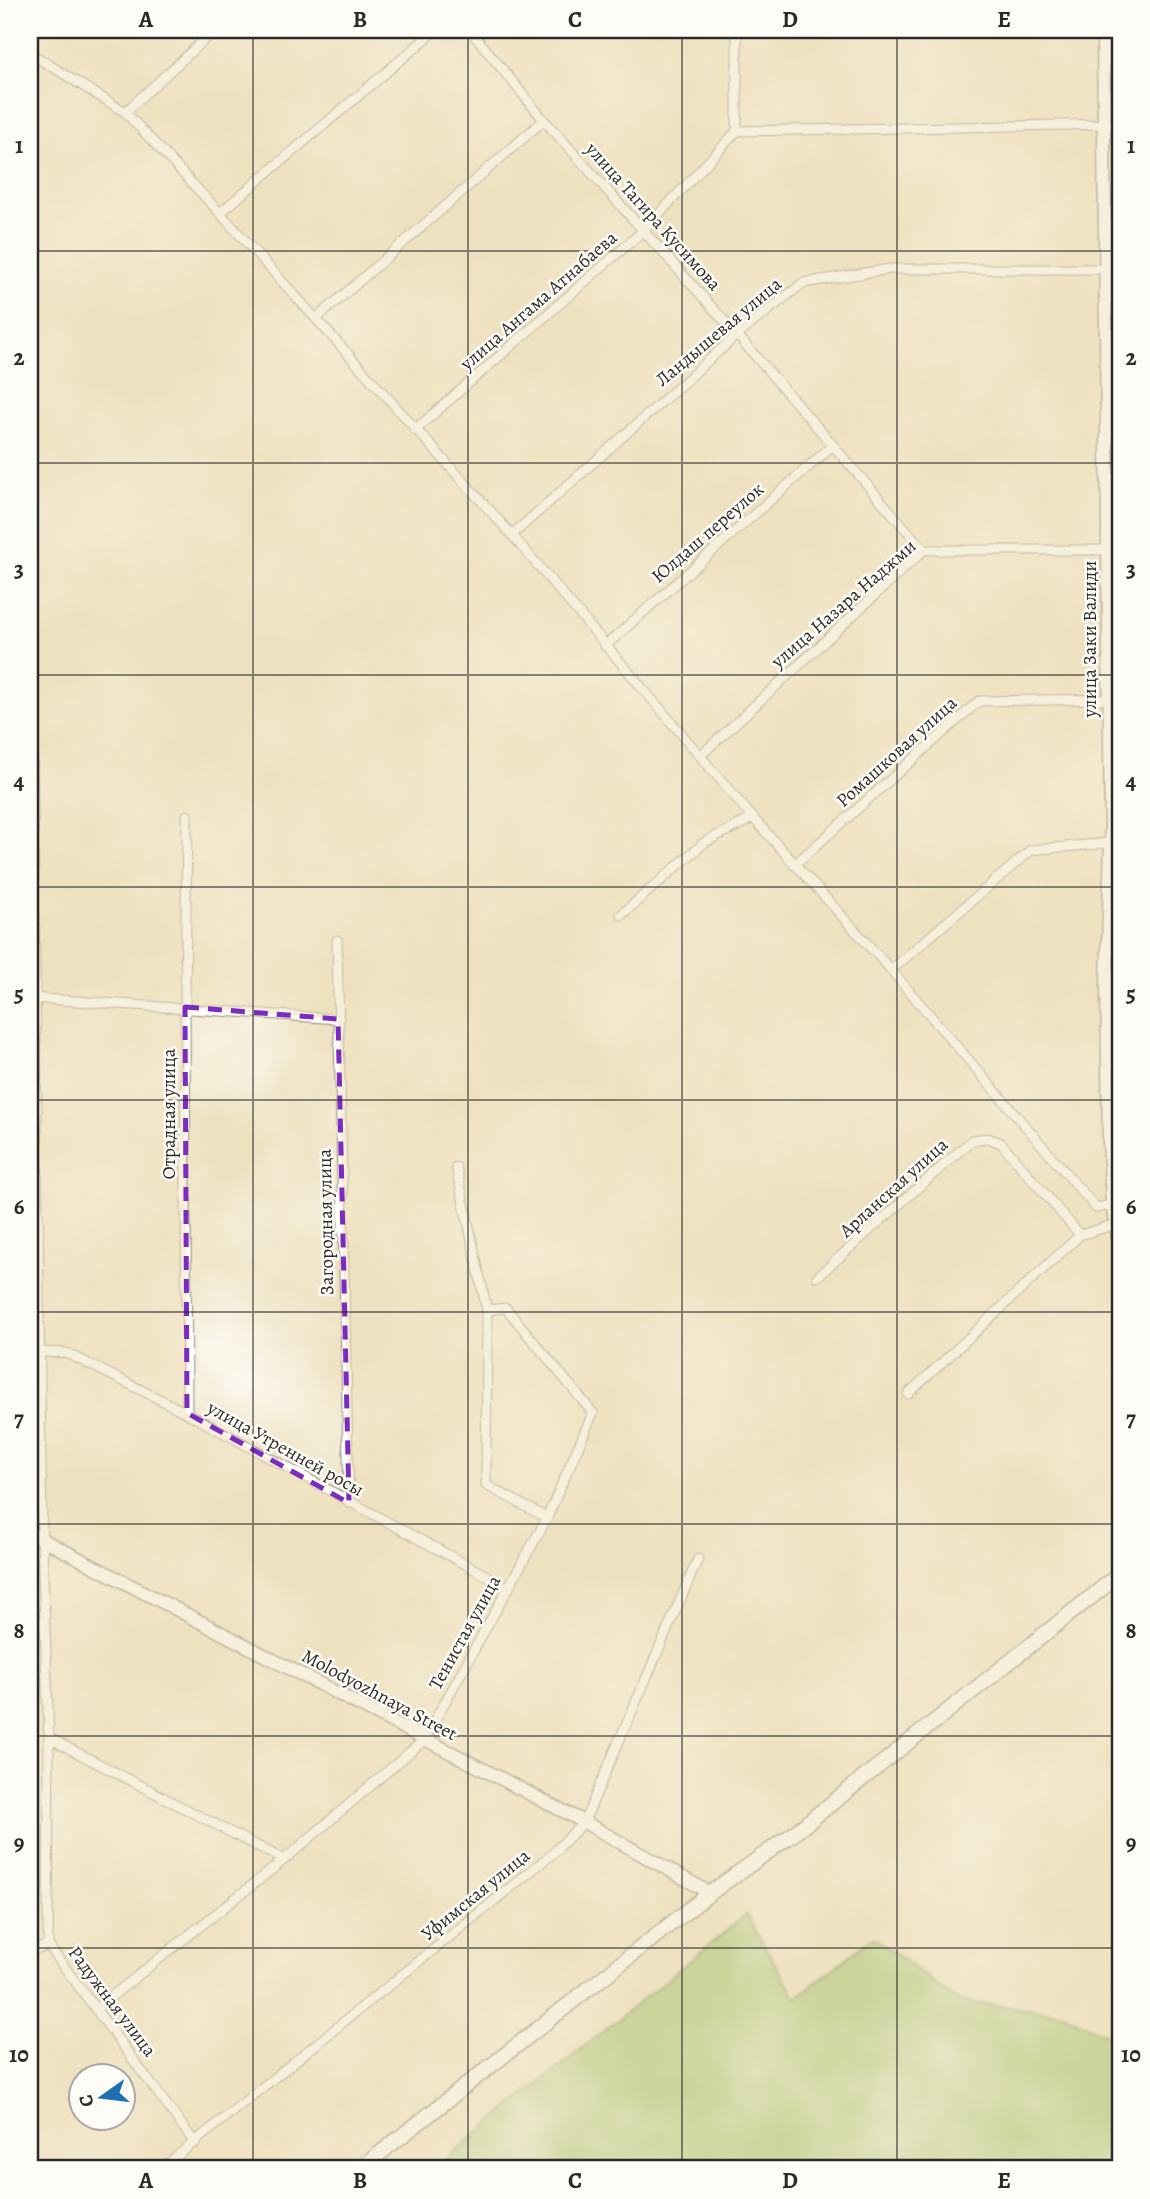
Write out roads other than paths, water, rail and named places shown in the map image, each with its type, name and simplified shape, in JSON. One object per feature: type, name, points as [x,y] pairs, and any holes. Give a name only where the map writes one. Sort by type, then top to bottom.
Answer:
[{"type":"main road","points":[[360,2169],[710,1893],[793,1834],[1120,1574]]},
{"type":"street","points":[[125,112],[215,30]]},
{"type":"street","points":[[220,213],[436,30]]},
{"type":"street","name":"улица Тагира Кусимова","points":[[470,30],[544,120],[925,550]]},
{"type":"street","points":[[737,30],[737,131],[1120,124]]},
{"type":"street","name":"улица Заки Валиди","points":[[1103,30],[1106,421],[1114,550],[1114,984],[1109,1143],[1120,1247]]},
{"type":"street","points":[[30,53],[125,112],[512,535],[753,818],[891,970],[1096,1208],[1116,1203]]},
{"type":"street","points":[[316,319],[544,120]]},
{"type":"street","name":"улица Ангама Атнабаева","points":[[415,430],[643,231],[737,131]]},
{"type":"street","name":"Ландышевая улица","points":[[512,535],[737,335],[803,283],[890,269],[1120,269]]},
{"type":"street","points":[[1106,421],[1120,421]]},
{"type":"street","name":"Юлдаш переулок","points":[[605,646],[833,445]]},
{"type":"street","name":"улица Назара Наджми","points":[[701,755],[925,550],[1114,550]]},
{"type":"street","name":"Радужная улица","points":[[32,648],[33,998],[41,1352],[42,1540],[49,1738],[48,1945],[195,2143]]},
{"type":"street","name":"Ромашковая улица","points":[[794,865],[979,701],[1114,699]]},
{"type":"street","name":"Отрадная улица","points":[[187,815],[187,1413]]},
{"type":"street","points":[[621,915],[705,842],[753,818]]},
{"type":"street","points":[[891,970],[1031,850],[1115,842]]},
{"type":"street","name":"Загородная улица","points":[[337,940],[349,1503]]},
{"type":"street","points":[[33,998],[338,1018]]},
{"type":"street","name":"Арланская улица","points":[[817,1277],[972,1140],[987,1138],[1001,1143],[1080,1235]]},
{"type":"street","points":[[456,1167],[487,1310],[486,1485],[547,1518]]},
{"type":"street","points":[[908,1394],[1080,1235],[1116,1224]]},
{"type":"street","name":"Тенистая улица","points":[[97,2008],[284,1860],[424,1740],[509,1588],[547,1518],[593,1413],[506,1308],[487,1310]]},
{"type":"street","name":"улица Утренней росы","points":[[41,1352],[67,1353],[187,1413],[509,1588]]},
{"type":"street","name":"Molodyozhnaya Street","points":[[30,1533],[584,1822],[710,1893]]},
{"type":"street","name":"Уфимская улица","points":[[161,2169],[551,1855],[584,1822],[698,1559]]},
{"type":"street","points":[[49,1738],[284,1860]]},
{"type":"street","points":[[30,1952],[48,1945]]}]
